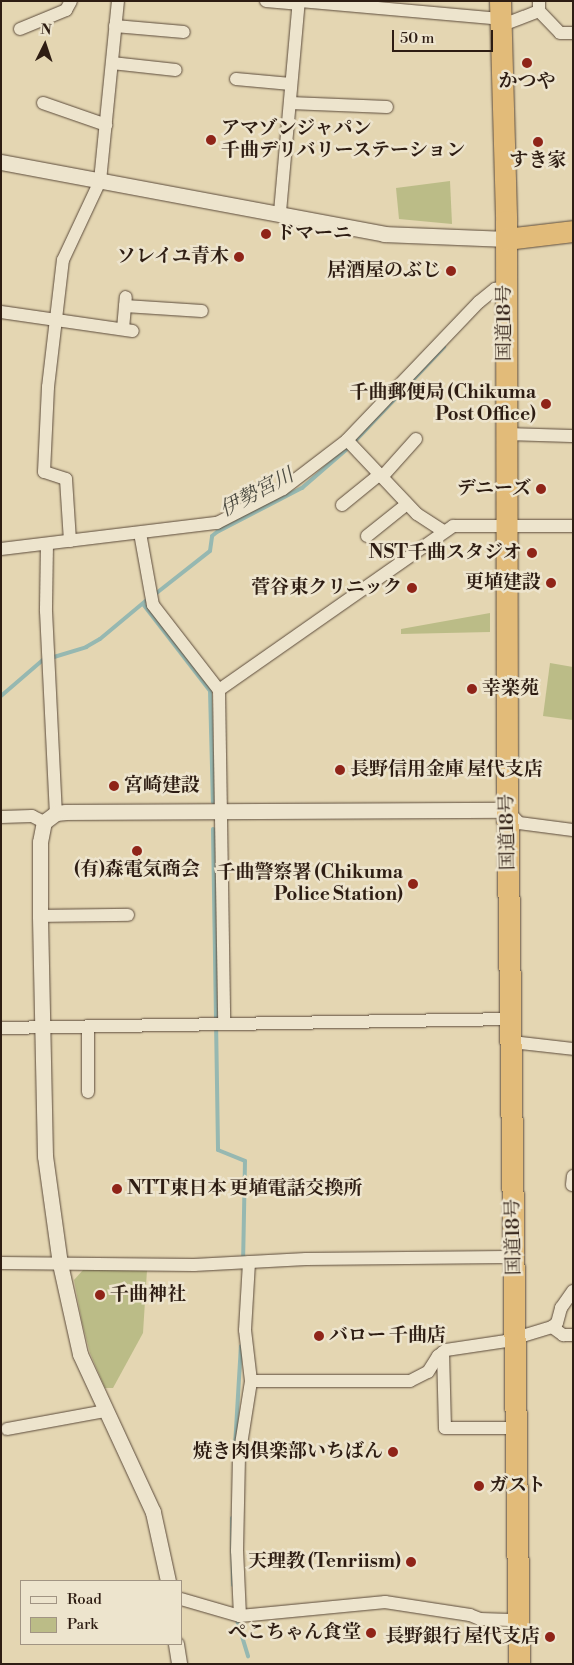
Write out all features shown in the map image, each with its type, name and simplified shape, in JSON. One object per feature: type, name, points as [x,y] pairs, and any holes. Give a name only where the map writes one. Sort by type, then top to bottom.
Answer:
[{"type":"highway","name":"国道18号","points":[[500,15],[506,240],[507,810],[512,1042],[519,1664]]},
{"type":"highway","points":[[506,240],[573,231]]},
{"type":"street","points":[[20,29],[66,10],[71,1]]},
{"type":"street","points":[[70,541],[66,479],[44,472],[48,387],[58,322],[63,260],[100,181],[118,1]]},
{"type":"street","points":[[266,1],[500,15],[539,6],[560,33],[573,33]]},
{"type":"street","points":[[280,212],[299,2]]},
{"type":"street","points":[[115,26],[184,32]]},
{"type":"street","points":[[112,63],[176,70]]},
{"type":"street","points":[[236,79],[291,84]]},
{"type":"street","points":[[290,103],[387,107]]},
{"type":"street","points":[[43,104],[106,126]]},
{"type":"street","points":[[1,162],[280,212],[384,234],[506,240]]},
{"type":"street","points":[[1,548],[217,523],[296,482],[347,440],[479,302],[495,289],[505,288]]},
{"type":"street","points":[[1,312],[58,322],[128,330],[126,301],[194,307]]},
{"type":"street","points":[[505,434],[573,436]]},
{"type":"street","points":[[342,505],[381,475],[416,439]]},
{"type":"street","points":[[347,440],[406,504],[443,532]]},
{"type":"street","points":[[368,536],[406,504]]},
{"type":"street","points":[[219,690],[453,526],[573,526]]},
{"type":"street","points":[[140,532],[151,598],[219,690],[221,812],[219,1023]]},
{"type":"street","points":[[47,544],[46,611],[50,817],[40,842],[45,1156],[60,1264],[80,1354],[153,1512],[168,1580]]},
{"type":"street","points":[[1,817],[221,812],[507,810],[519,823],[573,830]]},
{"type":"street","points":[[40,916],[128,915]]},
{"type":"street","points":[[1,1028],[511,1019]]},
{"type":"street","points":[[88,1026],[88,1092]]},
{"type":"street","points":[[512,1042],[573,1049]]},
{"type":"street","points":[[1,1263],[243,1263],[514,1257]]},
{"type":"street","points":[[240,1616],[237,1551],[239,1458],[251,1381],[245,1330],[243,1263]]},
{"type":"street","points":[[251,1381],[410,1381],[428,1372],[443,1352],[516,1338],[552,1327],[558,1323],[561,1308],[573,1291]]},
{"type":"street","points":[[552,1327],[563,1335],[573,1335]]},
{"type":"street","points":[[443,1352],[444,1428],[517,1428]]},
{"type":"street","points":[[7,1429],[105,1410]]},
{"type":"street","points":[[182,1599],[240,1616],[384,1602],[470,1614],[480,1619],[518,1620]]},
{"type":"street","points":[[176,1645],[179,1664]]},
{"type":"green space","points":[[450,181],[452,224],[399,219],[396,188]]},
{"type":"green space","points":[[490,613],[490,632],[401,634],[401,629]]},
{"type":"green space","points":[[550,663],[573,667],[573,720],[543,716]]},
{"type":"green space","points":[[83,1270],[147,1270],[143,1333],[113,1388],[105,1388],[90,1353],[82,1322],[74,1280]]},
{"type":"waterway","name":"伊勢宮川","points":[[354,442],[444,347]]},
{"type":"waterway","name":"伊勢宮川","points":[[154,595],[210,551],[212,536],[217,532],[302,488],[347,449]]},
{"type":"waterway","points":[[54,657],[86,647],[100,639],[148,599]]},
{"type":"waterway","points":[[143,604],[210,691],[213,802]]},
{"type":"waterway","points":[[1,696],[44,659]]},
{"type":"waterway","points":[[213,829],[218,1150],[245,1161],[243,1261]]},
{"type":"waterway","points":[[235,1446],[241,1346]]},
{"type":"waterway","points":[[232,1518],[233,1585]]},
{"type":"waterway","points":[[237,1620],[248,1656]]},
{"type":"place","name":"かつや","points":[[527,63]]},
{"type":"place","name":"アマゾンジャパン 千曲デリバリーステーション","points":[[211,140]]},
{"type":"place","name":"すき家","points":[[538,142]]},
{"type":"place","name":"ドマーニ","points":[[266,234]]},
{"type":"place","name":"ソレイユ青木","points":[[239,257]]},
{"type":"place","name":"居酒屋のぶじ","points":[[451,271]]},
{"type":"place","name":"千曲郵便局 (Chikuma Post Office)","points":[[546,404]]},
{"type":"place","name":"デニーズ","points":[[541,489]]},
{"type":"place","name":"NST千曲スタジオ","points":[[532,553]]},
{"type":"place","name":"更埴建設","points":[[551,583]]},
{"type":"place","name":"菅谷東クリニック","points":[[412,588]]},
{"type":"place","name":"幸楽苑","points":[[472,689]]},
{"type":"place","name":"長野信用金庫 屋代支店","points":[[340,770]]},
{"type":"place","name":"宮崎建設","points":[[114,786]]},
{"type":"place","name":"(有)森電気商会","points":[[137,851]]},
{"type":"place","name":"千曲警察署 (Chikuma Police Station)","points":[[413,884]]},
{"type":"place","name":"NTT東日本 更埴電話交換所","points":[[117,1189]]},
{"type":"place","name":"千曲神社","points":[[100,1295]]},
{"type":"place","name":"バロー 千曲店","points":[[319,1336]]},
{"type":"place","name":"焼き肉倶楽部いちばん","points":[[393,1452]]},
{"type":"place","name":"ガスト","points":[[479,1486]]},
{"type":"place","name":"天理教 (Tenriism)","points":[[411,1562]]},
{"type":"place","name":"ぺこちゃん食堂","points":[[371,1633]]},
{"type":"place","name":"長野銀行 屋代支店","points":[[550,1637]]}]
